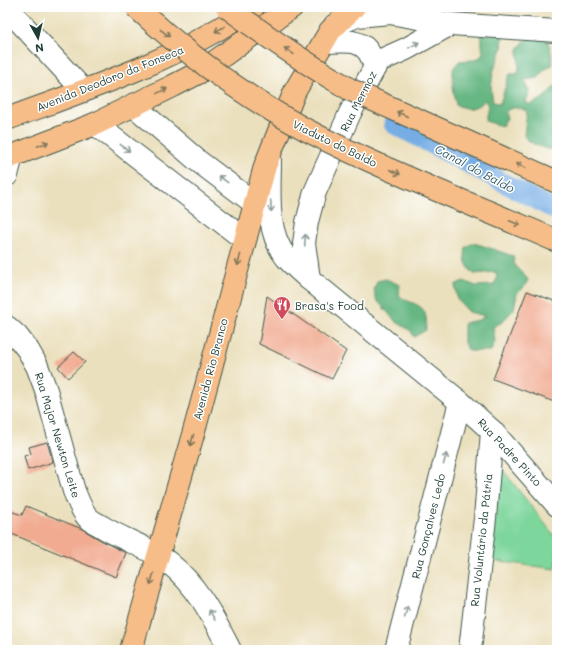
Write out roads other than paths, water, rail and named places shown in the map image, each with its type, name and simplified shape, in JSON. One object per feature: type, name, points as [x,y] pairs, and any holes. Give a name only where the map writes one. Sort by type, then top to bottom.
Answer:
[{"type":"main road","name":"Viaduto do Baldo","points":[[136,7],[215,72],[273,111],[323,139],[557,241]]},
{"type":"main road","points":[[227,7],[320,73],[351,90],[557,182]]},
{"type":"main road","name":"Avenida Deodoro da Fonseca","points":[[7,119],[84,91],[174,54],[228,24],[253,7]]},
{"type":"main road","name":"Avenida Rio Branco","points":[[131,650],[196,424],[254,202],[270,153],[295,91],[330,34],[354,7]]},
{"type":"main road","points":[[9,163],[95,124],[200,72],[290,9]]},
{"type":"street","points":[[7,8],[84,91]]},
{"type":"street","points":[[330,34],[357,16],[390,14],[451,24],[557,31]]},
{"type":"street","points":[[330,34],[361,45],[368,50],[377,64],[451,24]]},
{"type":"street","name":"Rua Mermoz","points":[[309,279],[304,243],[307,222],[315,192],[350,113],[377,64]]},
{"type":"street","points":[[133,105],[198,161],[254,202]]},
{"type":"street","points":[[95,124],[244,239]]},
{"type":"street","points":[[270,153],[272,220],[277,240],[286,256],[309,279],[460,402]]},
{"type":"street","points":[[176,186],[198,161]]},
{"type":"street","name":"Rua Major Newton Leite","points":[[7,327],[17,336],[28,350],[37,366],[46,390],[74,490],[80,506],[89,518],[109,531],[159,556],[181,573],[197,590],[230,650]]},
{"type":"street","name":"Rua Padre Pinto","points":[[460,402],[492,431],[557,505]]},
{"type":"street","name":"Rua Gonçalves Ledo","points":[[396,650],[460,402]]},
{"type":"street","name":"Rua Voluntário da Pátria","points":[[470,650],[485,518],[492,431]]},
{"type":"waterway","name":"Canal do Baldo","points":[[393,124],[557,211]]},
{"type":"place","name":"Brasa's Food","points":[[282,320]]}]
